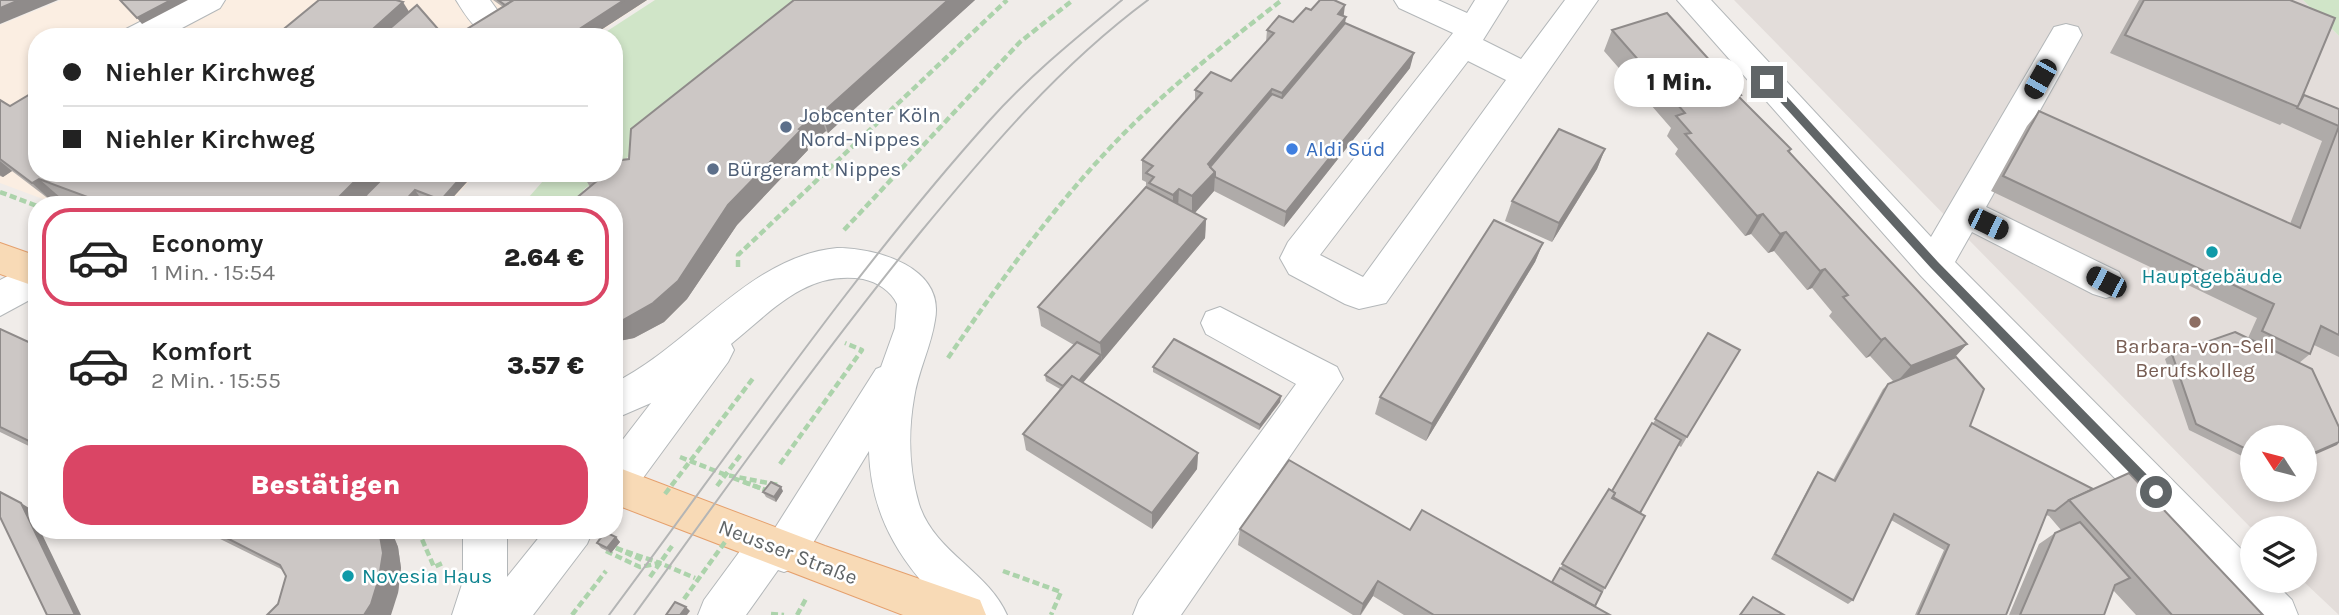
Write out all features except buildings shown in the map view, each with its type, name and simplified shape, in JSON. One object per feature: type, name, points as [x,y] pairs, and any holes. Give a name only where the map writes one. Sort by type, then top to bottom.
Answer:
[{"type":"main road","points":[[0,258],[28,270]]},
{"type":"main road","name":"Neusser Straße","points":[[623,488],[777,549],[964,615]]},
{"type":"street","points":[[155,28],[209,0]]},
{"type":"street","points":[[472,0],[492,25]]},
{"type":"street","points":[[1410,0],[1476,24],[1527,76]]},
{"type":"street","points":[[1476,24],[1301,252],[1299,258],[1302,263],[1359,293],[1373,292],[1582,0]]},
{"type":"street","points":[[1693,0],[1934,265],[2276,615]]},
{"type":"street","points":[[1934,265],[2066,35]]},
{"type":"street","points":[[1964,212],[2106,282]]},
{"type":"street","points":[[623,397],[655,380],[740,296],[781,282],[811,267],[855,261],[894,275],[914,297],[916,320],[902,361],[890,416],[888,459],[905,524],[926,556],[985,615]]},
{"type":"street","points":[[0,300],[28,280]]},
{"type":"street","points":[[623,472],[645,443],[740,296]]},
{"type":"street","points":[[1155,615],[1323,379],[1220,323]]},
{"type":"street","points":[[712,605],[777,549],[813,504],[902,361]]},
{"type":"street","points":[[474,615],[485,581],[485,539]]},
{"type":"street","points":[[505,615],[565,539]]},
{"type":"path","points":[[740,296],[738,255],[1007,0]]},
{"type":"path","points":[[811,267],[1020,42],[1073,0]]},
{"type":"path","points":[[947,359],[1013,262],[1109,149],[1216,52],[1282,0]]},
{"type":"path","points":[[0,192],[28,203]]},
{"type":"path","points":[[806,425],[782,461],[862,349],[845,343]]},
{"type":"path","points":[[665,494],[754,377]]},
{"type":"path","points":[[645,443],[767,491],[744,482]]},
{"type":"path","points":[[733,466],[742,453]]},
{"type":"path","points":[[726,475],[770,481],[793,490],[813,504]]},
{"type":"path","points":[[582,539],[640,567],[660,563]]},
{"type":"path","points":[[712,605],[725,542]]},
{"type":"path","points":[[642,560],[616,548],[709,584],[712,605]]},
{"type":"path","points":[[650,577],[660,563]]},
{"type":"path","points":[[995,568],[1061,592],[1051,615]]},
{"type":"path","points":[[572,615],[606,571],[579,609]]},
{"type":"shaded area","points":[[61,0],[648,0],[606,28],[28,28],[28,182],[469,182],[456,196],[35,196],[0,183],[0,25]]},
{"type":"shaded area","name":"Barbara-von-Sell Berufskolleg","points":[[1734,0],[2303,0],[2339,36],[2339,615],[2316,593],[2317,516],[2240,517]]},
{"type":"green space","points":[[655,0],[825,0],[623,161],[623,28],[612,28]]},
{"type":"green space","points":[[2303,0],[2339,0],[2339,36]]},
{"type":"green space","points":[[542,182],[594,182],[583,190],[587,196],[530,196]]},
{"type":"tram line","points":[[609,615],[794,363],[938,180],[1020,88],[1122,0]]},
{"type":"tram line","points":[[634,615],[809,375],[945,202],[1055,81],[1085,52],[1148,0]]},
{"type":"place","name":"Jobcenter Köln Nord-Nippes","points":[[786,127]]},
{"type":"place","name":"Aldi Süd","points":[[1292,149]]},
{"type":"place","name":"Bürgeramt Nippes","points":[[713,169]]},
{"type":"place","name":"Hauptgebäude","points":[[2212,252]]},
{"type":"place","name":"Barbara-von-Sell Berufskolleg","points":[[2195,322]]},
{"type":"place","name":"Novesia Haus","points":[[348,576]]},
{"type":"route","points":[[1767,82],[1934,265],[2156,492]]}]
